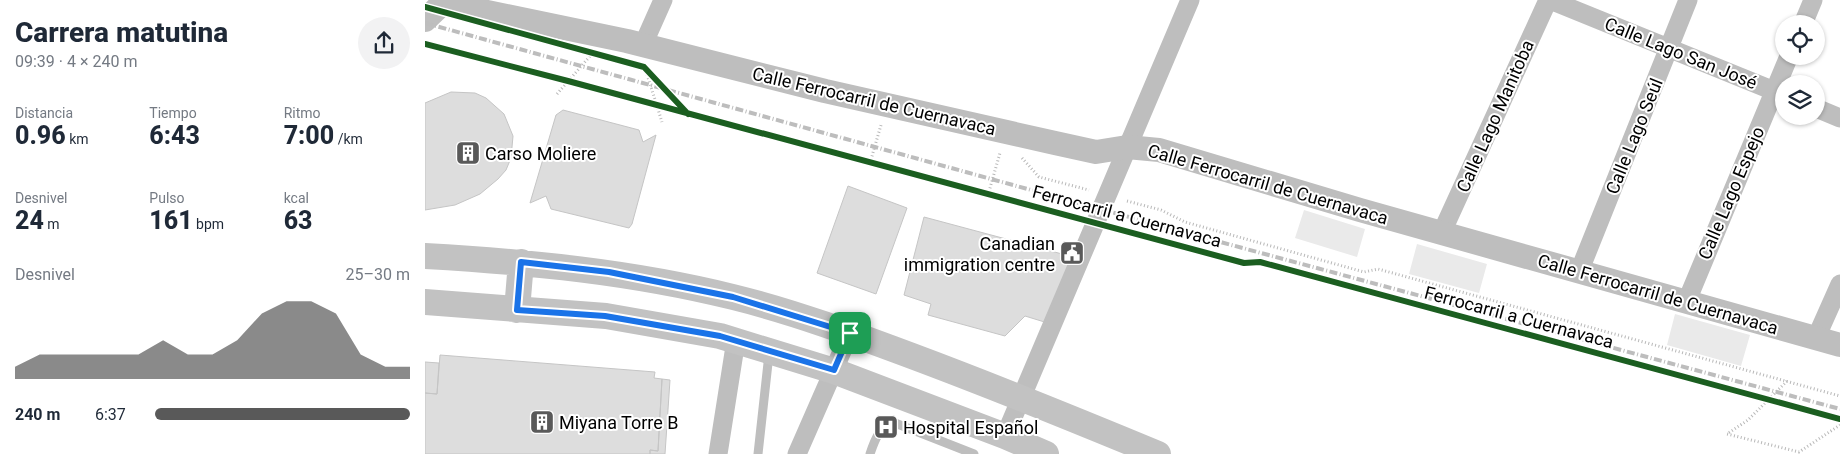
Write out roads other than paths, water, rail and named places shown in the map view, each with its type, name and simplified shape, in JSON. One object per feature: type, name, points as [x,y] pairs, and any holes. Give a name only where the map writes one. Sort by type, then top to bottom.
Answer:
[{"type":"main road","points":[[425,256],[521,262],[609,272],[733,297],[850,333],[1022,397],[1158,454]]},
{"type":"main road","points":[[517,310],[521,262]]},
{"type":"main road","points":[[425,302],[605,316],[735,340],[834,370],[1005,436],[1045,454]]},
{"type":"street","name":"Calle Ferrocarril de Cuernavaca","points":[[445,0],[468,8],[544,24]]},
{"type":"street","points":[[425,20],[445,0]]},
{"type":"street","name":"Calle Ferrocarril de Cuernavaca","points":[[495,0],[544,24],[641,59],[825,90],[1096,152],[1127,147],[1159,150],[1360,210],[1840,345]]},
{"type":"street","points":[[641,59],[663,0]]},
{"type":"street","points":[[1005,436],[1190,0]]},
{"type":"street","name":"Calle Lago San José","points":[[1549,0],[1775,91]]},
{"type":"street","name":"Calle Lago Manitoba","points":[[1443,232],[1549,0]]},
{"type":"street","name":"Calle Lago Seúl","points":[[1579,272],[1688,0]]},
{"type":"street","points":[[1807,15],[1813,0]]},
{"type":"street","name":"Calle Lago Espejo","points":[[1686,302],[1775,102]]},
{"type":"street","points":[[1825,112],[1840,118]]},
{"type":"street","points":[[1816,338],[1840,284]]},
{"type":"street","points":[[797,454],[850,333]]},
{"type":"street","points":[[718,454],[735,340]]},
{"type":"lane","points":[[758,454],[770,351]]},
{"type":"lane","points":[[872,453],[879,431],[885,425],[895,423],[974,454]]},
{"type":"railway","points":[[425,23],[1198,236],[1840,409]]},
{"type":"place","name":"Carso Moliere","points":[[468,153]]},
{"type":"place","name":"Canadian immigration centre","points":[[1072,253]]},
{"type":"place","name":"Miyana Torre B","points":[[542,422]]},
{"type":"place","name":"Hospital Español","points":[[886,427]]}]
